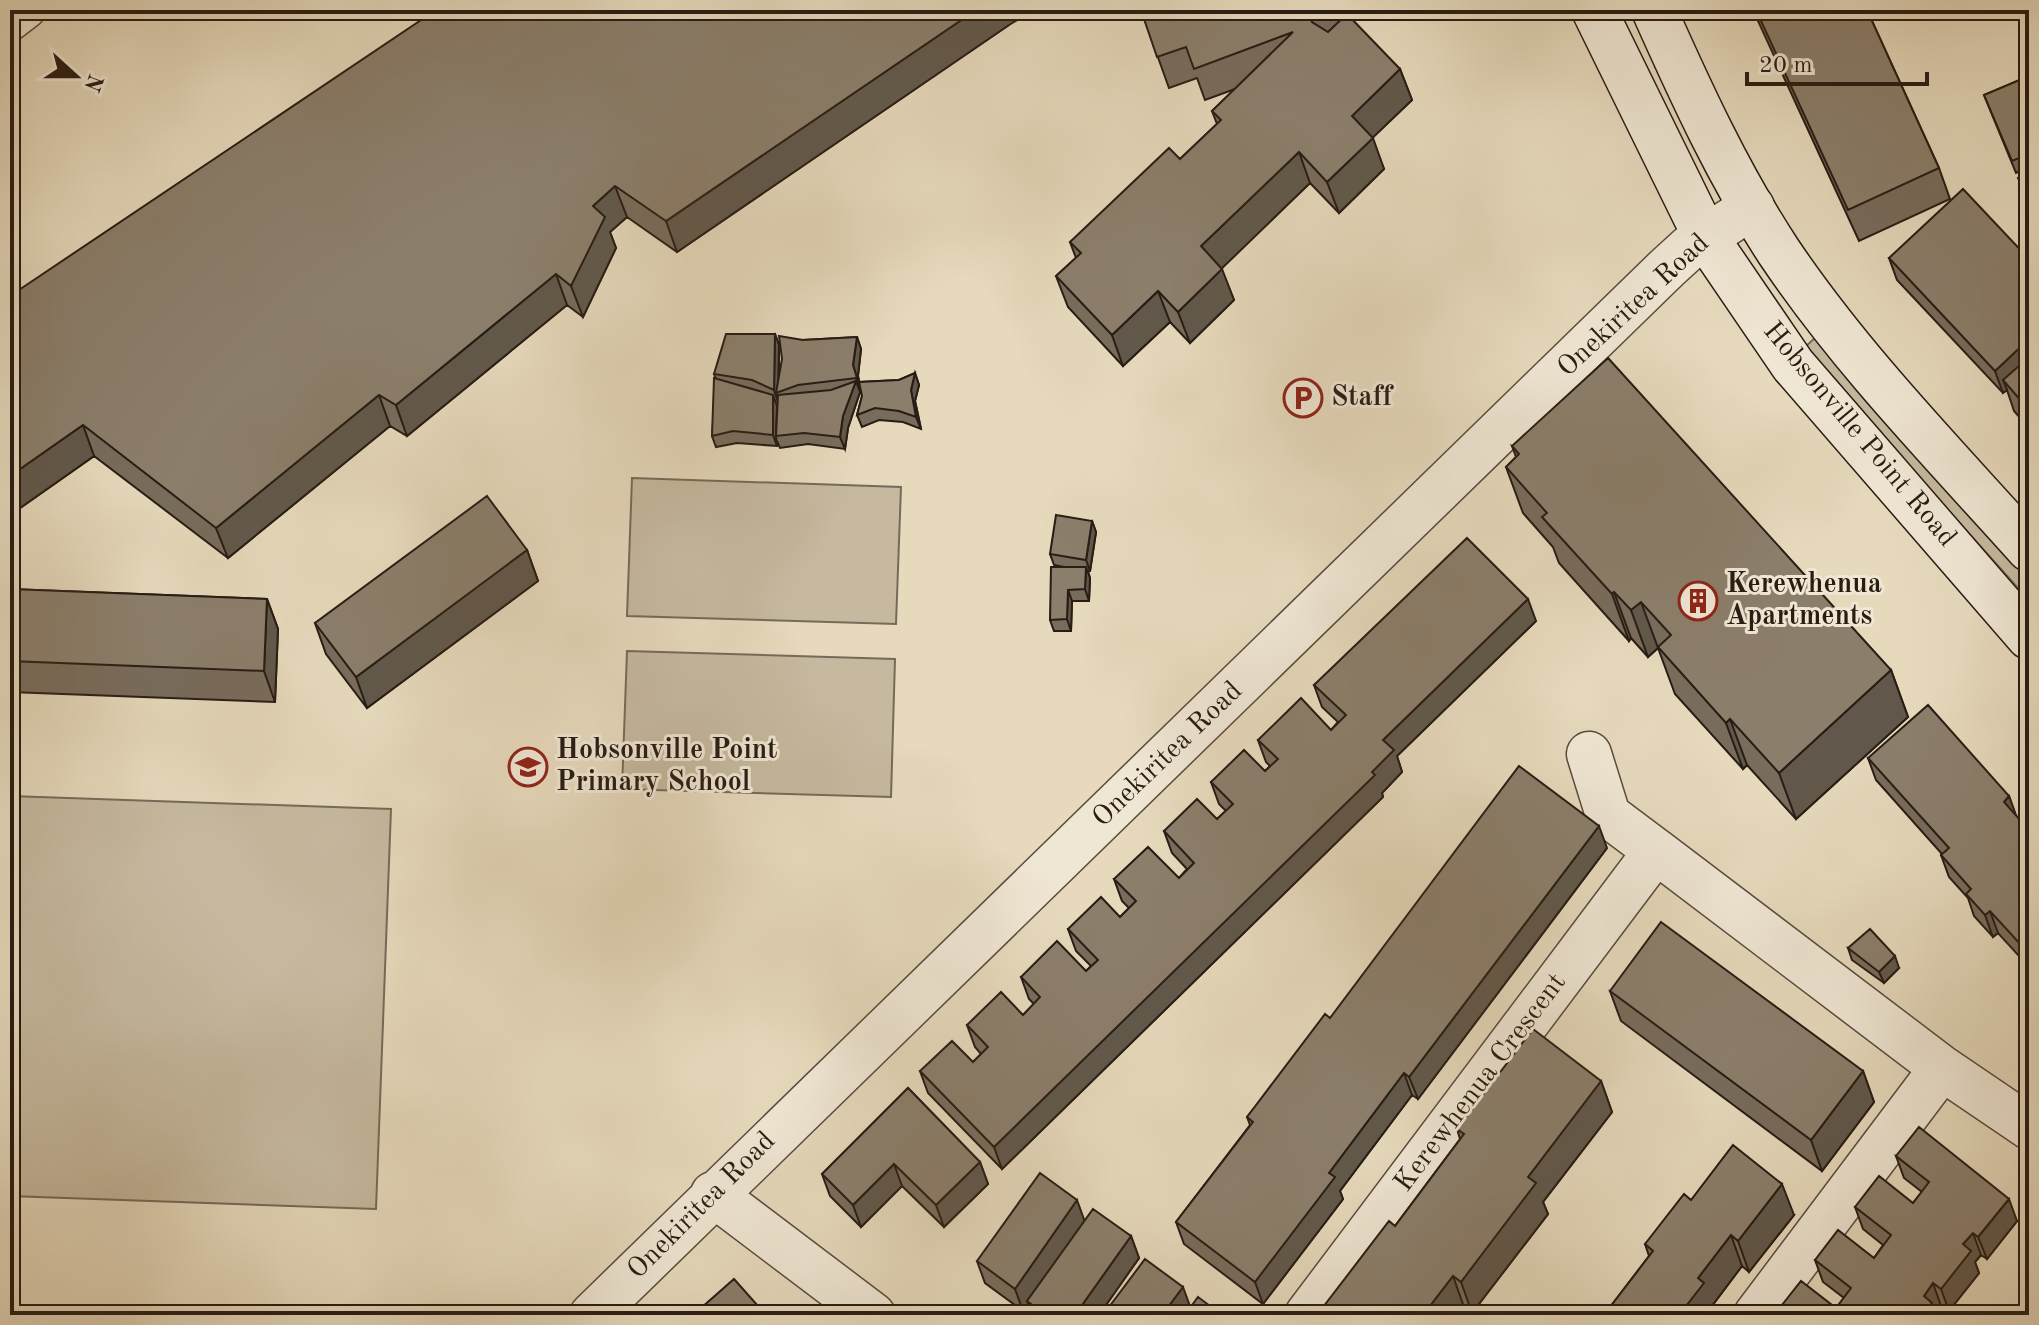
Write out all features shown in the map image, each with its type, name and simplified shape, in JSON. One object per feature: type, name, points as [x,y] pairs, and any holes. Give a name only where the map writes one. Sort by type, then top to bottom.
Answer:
[{"type":"street","name":"Hobsonville Point Road","points":[[1594,10],[1705,236],[1793,365],[2029,637]]},
{"type":"street","name":"Hobsonville Point Road","points":[[1654,10],[1718,149],[1780,253],[1857,355],[2029,549]]},
{"type":"street","name":"Onekiritea Road","points":[[592,1315],[1667,268],[1705,236],[1752,207]]},
{"type":"street","points":[[1589,754],[1608,815],[1942,1068],[2029,1127]]},
{"type":"street","name":"Kerewhenua Crescent","points":[[1307,1315],[1656,851]]},
{"type":"street","points":[[1756,1315],[1942,1068]]},
{"type":"street","points":[[713,1194],[873,1315]]},
{"type":"lane","points":[[10,23],[27,10]]},
{"type":"shaded area","points":[[1817,336],[2029,570],[2027,598],[1803,349]]},
{"type":"shaded area","points":[[632,478],[901,487],[896,624],[627,616]]},
{"type":"shaded area","points":[[627,651],[895,659],[891,797],[622,789]]},
{"type":"shaded area","points":[[10,796],[391,809],[376,1209],[10,1196]]},
{"type":"building","points":[[436,10],[976,10],[666,221],[615,186],[593,206],[605,217],[571,286],[556,274],[396,405],[379,395],[216,528],[83,425],[10,476],[10,296]]},
{"type":"building","points":[[1141,10],[1308,10],[1312,22],[1328,32],[1347,14],[1400,69],[1352,116],[1373,138],[1327,182],[1299,152],[1201,246],[1222,269],[1178,312],[1158,291],[1112,335],[1056,276],[1081,253],[1070,242],[1169,148],[1180,159],[1221,120],[1212,111],[1293,32],[1194,69],[1186,47],[1157,57]]},
{"type":"building","points":[[1756,10],[1867,10],[1939,168],[1848,210]]},
{"type":"building","points":[[2029,76],[2029,154],[2012,161],[1984,95]]},
{"type":"building","points":[[2029,172],[2029,202],[2018,178]]},
{"type":"building","points":[[1963,189],[2029,259],[2029,339],[1995,371],[1889,258]]},
{"type":"building","points":[[726,334],[775,334],[774,390],[752,380],[714,374]]},
{"type":"building","points":[[779,336],[803,340],[857,337],[853,365],[857,378],[798,385],[776,393],[782,359]]},
{"type":"building","points":[[2029,357],[2029,410],[2003,380]]},
{"type":"building","name":"Kerewhenua Apartments","points":[[1608,358],[1891,670],[1779,773],[1730,719],[1726,723],[1658,647],[1671,635],[1641,602],[1631,610],[1614,592],[1612,594],[1542,517],[1547,513],[1506,467],[1519,454],[1512,446]]},
{"type":"building","points":[[915,373],[911,390],[916,417],[875,408],[857,415],[862,396],[859,382],[899,380]]},
{"type":"building","points":[[714,378],[773,395],[773,435],[733,431],[712,436]]},
{"type":"building","points":[[856,381],[843,416],[840,437],[804,433],[776,436],[778,395],[831,390]]},
{"type":"building","points":[[487,496],[527,550],[356,677],[315,623]]},
{"type":"building","points":[[1056,515],[1092,521],[1086,560],[1050,554]]},
{"type":"building","points":[[1467,538],[1528,599],[1383,740],[1394,750],[1372,772],[1375,775],[994,1147],[920,1071],[952,1041],[973,1062],[988,1047],[967,1025],[1001,992],[1023,1015],[1040,997],[1021,977],[1057,941],[1086,971],[1098,960],[1068,929],[1101,897],[1120,917],[1136,901],[1114,879],[1148,847],[1179,878],[1194,863],[1164,831],[1197,799],[1217,819],[1233,804],[1211,782],[1244,750],[1265,771],[1278,759],[1258,740],[1301,698],[1331,730],[1346,715],[1314,685]]},
{"type":"building","points":[[1051,567],[1086,567],[1085,589],[1068,590],[1067,619],[1050,620]]},
{"type":"building","points":[[10,589],[267,599],[264,671],[10,661]]},
{"type":"building","points":[[1928,705],[2009,796],[2004,802],[2029,830],[2029,940],[2022,946],[1990,911],[1985,915],[1966,894],[1971,889],[1941,855],[1949,848],[1868,758]]},
{"type":"building","points":[[1519,766],[1599,826],[1409,1077],[1404,1073],[1329,1173],[1335,1177],[1255,1282],[1176,1222],[1253,1122],[1247,1117],[1325,1014],[1330,1018]]},
{"type":"building","points":[[1661,922],[1863,1071],[1811,1140],[1610,991]]},
{"type":"building","points":[[1870,929],[1895,956],[1879,972],[1848,948]]},
{"type":"building","points":[[1533,1029],[1601,1081],[1528,1177],[1536,1183],[1461,1282],[1453,1276],[1423,1315],[1317,1315],[1389,1221],[1395,1226],[1464,1134],[1457,1129]]},
{"type":"building","points":[[908,1088],[980,1162],[936,1205],[894,1164],[853,1205],[822,1174]]},
{"type":"building","points":[[1919,1127],[2009,1199],[1978,1237],[1973,1233],[1963,1244],[1971,1251],[1941,1289],[1933,1283],[1924,1296],[1932,1303],[1923,1315],[1785,1315],[1778,1310],[1801,1281],[1836,1308],[1851,1288],[1815,1260],[1838,1230],[1874,1258],[1891,1235],[1855,1207],[1879,1176],[1913,1203],[1929,1182],[1896,1156]]},
{"type":"building","points":[[1733,1145],[1782,1184],[1738,1241],[1731,1235],[1698,1278],[1704,1283],[1679,1315],[1604,1315],[1653,1251],[1645,1244],[1684,1194],[1691,1200]]},
{"type":"building","points":[[1040,1173],[1077,1200],[1015,1289],[977,1261]]},
{"type":"building","points":[[1093,1209],[1131,1236],[1075,1315],[1046,1315],[1027,1301]]},
{"type":"building","points":[[1145,1259],[1183,1287],[1162,1315],[1103,1315]]},
{"type":"building","points":[[734,1279],[766,1315],[704,1315],[700,1309]]},
{"type":"building","points":[[1198,1297],[1222,1315],[1185,1315]]},
{"type":"place","name":"Staff","points":[[1303,398]]},
{"type":"place","name":"Kerewhenua Apartments","points":[[1698,601]]},
{"type":"place","name":"Hobsonville Point Primary School","points":[[528,767]]}]
